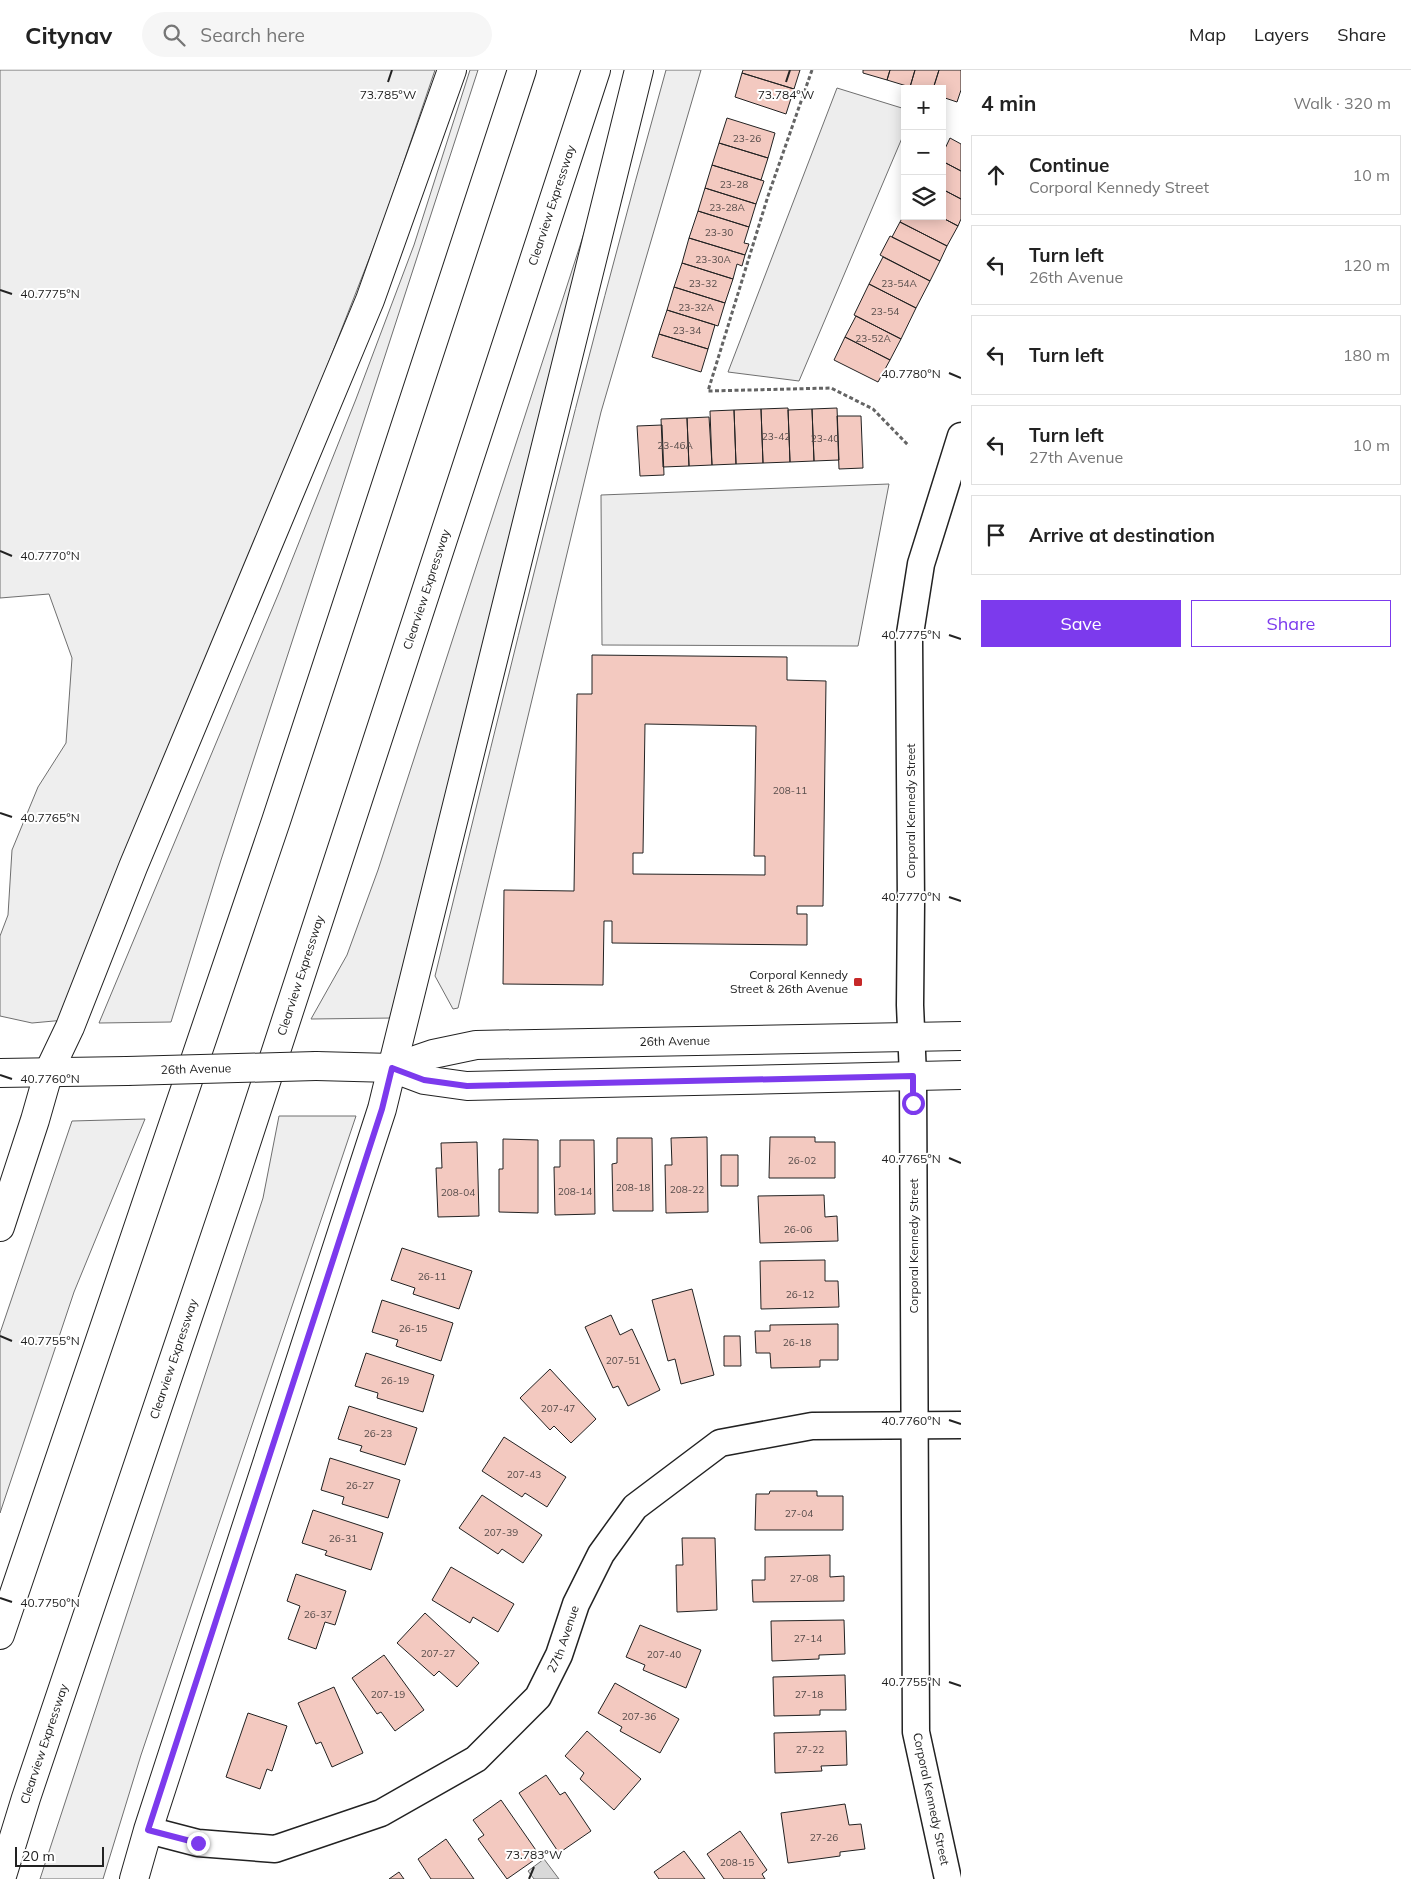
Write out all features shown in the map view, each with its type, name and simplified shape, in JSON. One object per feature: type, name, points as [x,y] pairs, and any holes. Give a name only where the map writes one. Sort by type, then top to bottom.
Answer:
[{"type":"main road","points":[[0,1227],[49,1072],[70,1027],[133,867],[370,300],[452,70]]},
{"type":"main road","points":[[0,1635],[270,840],[522,70]]},
{"type":"main road","name":"Clearview Expressway","points":[[0,1879],[233,1182],[596,70]]},
{"type":"main road","points":[[134,1879],[148,1830],[382,1109],[639,70]]},
{"type":"main road","name":"26th Avenue","points":[[392,1068],[433,1054],[476,1046],[961,1036]]},
{"type":"main road","name":"26th Avenue","points":[[0,1072],[316,1066],[392,1068],[424,1080],[467,1086],[961,1075]]},
{"type":"street","name":"Corporal Kennedy Street","points":[[948,1879],[916,1732],[909,640],[921,564],[961,436]]},
{"type":"street","name":"27th Avenue","points":[[148,1830],[198,1843],[274,1849],[381,1813],[476,1759],[538,1697],[558,1655],[576,1604],[601,1554],[635,1507],[720,1443],[812,1426],[961,1424]]},
{"type":"path","points":[[812,70],[768,196],[708,392],[831,388],[873,409],[909,446]]},
{"type":"shaded area","points":[[0,70],[435,70],[382,226],[65,1020],[32,1023],[0,1016],[0,936],[8,915],[12,850],[38,787],[66,743],[72,658],[49,594],[0,598]]},
{"type":"shaded area","points":[[470,70],[478,70],[221,860],[171,1022],[99,1023],[280,590],[356,399],[414,245]]},
{"type":"shaded area","points":[[666,70],[701,70],[601,412],[458,1008],[453,1009],[435,976],[518,635],[605,296]]},
{"type":"shaded area","points":[[837,88],[901,108],[901,140],[799,381],[728,372]]},
{"type":"shaded area","points":[[598,190],[393,1018],[311,1019],[347,955],[378,870]]},
{"type":"shaded area","points":[[889,484],[858,646],[602,645],[601,495]]},
{"type":"shaded area","points":[[279,1116],[356,1116],[141,1755],[103,1879],[40,1879],[263,1198]]},
{"type":"shaded area","points":[[145,1119],[74,1292],[0,1513],[0,1333],[72,1121]]},
{"type":"shaded area","points":[[544,1859],[559,1879],[534,1879],[528,1871]]},
{"type":"building","points":[[743,70],[800,70],[794,89],[742,73]]},
{"type":"building","points":[[863,70],[890,70],[887,80],[863,73]]},
{"type":"building","points":[[890,70],[915,70],[911,85],[887,80]]},
{"type":"building","points":[[915,70],[939,70],[934,85],[911,85]]},
{"type":"building","points":[[939,70],[961,70],[961,90],[957,102],[946,98],[946,85],[934,85]]},
{"type":"building","points":[[742,73],[794,89],[786,114],[735,97]]},
{"type":"building","points":[[727,118],[775,133],[768,158],[719,143]]},
{"type":"building","points":[[950,138],[961,144],[961,171],[946,163],[946,146]]},
{"type":"building","points":[[719,143],[768,158],[761,180],[712,165]]},
{"type":"building","points":[[946,163],[961,171],[961,199],[946,191]]},
{"type":"building","points":[[712,165],[764,181],[756,204],[705,188]]},
{"type":"building","points":[[705,188],[756,204],[749,227],[698,211]]},
{"type":"building","points":[[946,191],[961,199],[961,219],[958,226],[946,220]]},
{"type":"building","points":[[698,211],[749,227],[744,243],[749,244],[745,255],[689,238]]},
{"type":"building","points":[[901,220],[946,220],[958,226],[947,246],[900,222]]},
{"type":"building","points":[[900,222],[947,246],[940,261],[892,237]]},
{"type":"building","points":[[890,236],[940,261],[930,281],[880,255]]},
{"type":"building","points":[[689,238],[745,255],[742,266],[737,264],[733,279],[682,263]]},
{"type":"building","points":[[883,257],[930,281],[916,308],[869,284]]},
{"type":"building","points":[[682,263],[733,279],[725,303],[674,287]]},
{"type":"building","points":[[869,284],[916,308],[901,339],[854,315]]},
{"type":"building","points":[[674,287],[725,303],[718,326],[667,310]]},
{"type":"building","points":[[667,310],[715,325],[708,349],[659,334]]},
{"type":"building","points":[[856,316],[901,339],[890,360],[845,337]]},
{"type":"building","points":[[659,334],[708,349],[701,372],[652,357]]},
{"type":"building","points":[[845,337],[890,360],[878,382],[834,360]]},
{"type":"building","points":[[788,408],[790,462],[763,463],[761,409]]},
{"type":"building","points":[[837,408],[839,460],[814,461],[812,409]]},
{"type":"building","points":[[761,409],[763,463],[736,464],[734,410]]},
{"type":"building","points":[[812,409],[814,461],[790,462],[788,410]]},
{"type":"building","points":[[734,410],[736,464],[712,465],[710,411]]},
{"type":"building","points":[[837,416],[861,416],[863,468],[839,469]]},
{"type":"building","points":[[709,417],[712,465],[689,466],[687,418]]},
{"type":"building","points":[[687,418],[689,466],[663,467],[661,419]]},
{"type":"building","points":[[662,425],[664,475],[640,476],[637,426]]},
{"type":"building","points":[[592,655],[787,657],[787,680],[826,681],[823,906],[797,906],[797,914],[807,914],[807,945],[612,943],[612,921],[604,921],[603,985],[503,984],[504,890],[574,891],[577,694],[592,694]],"holes":[[[645,724],[756,726],[754,856],[765,856],[765,875],[633,874],[633,853],[643,853]]]},
{"type":"building","points":[[707,1137],[708,1212],[666,1213],[665,1165],[672,1165],[671,1138]]},
{"type":"building","points":[[770,1137],[815,1137],[815,1142],[835,1142],[835,1178],[769,1178]]},
{"type":"building","points":[[617,1138],[652,1138],[653,1211],[613,1211],[612,1164],[617,1163]]},
{"type":"building","points":[[503,1139],[538,1140],[538,1213],[499,1212],[499,1169],[503,1169]]},
{"type":"building","points":[[560,1140],[594,1140],[595,1214],[555,1215],[554,1167],[560,1167]]},
{"type":"building","points":[[477,1142],[479,1216],[438,1217],[436,1168],[442,1168],[441,1143]]},
{"type":"building","points":[[721,1155],[738,1155],[738,1186],[721,1186]]},
{"type":"building","points":[[824,1195],[825,1217],[837,1216],[838,1241],[760,1243],[758,1196]]},
{"type":"building","points":[[402,1248],[472,1271],[459,1309],[413,1294],[415,1288],[391,1280]]},
{"type":"building","points":[[825,1260],[825,1281],[838,1281],[839,1307],[761,1309],[760,1261]]},
{"type":"building","points":[[692,1289],[714,1375],[681,1384],[675,1359],[668,1361],[652,1300]]},
{"type":"building","points":[[382,1300],[453,1323],[441,1361],[396,1346],[398,1340],[372,1332]]},
{"type":"building","points":[[611,1315],[620,1335],[632,1329],[660,1390],[628,1406],[618,1386],[613,1388],[585,1327]]},
{"type":"building","points":[[838,1324],[838,1360],[820,1360],[820,1367],[771,1368],[770,1353],[756,1353],[755,1331],[770,1331],[770,1325]]},
{"type":"building","points":[[724,1336],[740,1336],[741,1366],[724,1366]]},
{"type":"building","points":[[366,1353],[434,1375],[423,1412],[377,1398],[378,1393],[355,1386]]},
{"type":"building","points":[[550,1369],[596,1419],[571,1443],[554,1426],[550,1430],[520,1398]]},
{"type":"building","points":[[349,1406],[417,1428],[405,1465],[360,1451],[362,1446],[338,1439]]},
{"type":"building","points":[[504,1437],[566,1477],[547,1507],[525,1493],[522,1497],[482,1471]]},
{"type":"building","points":[[330,1458],[400,1480],[388,1518],[342,1504],[344,1497],[321,1490]]},
{"type":"building","points":[[770,1491],[817,1491],[817,1496],[843,1496],[843,1530],[755,1530],[756,1494],[769,1494]]},
{"type":"building","points":[[482,1495],[542,1535],[523,1563],[502,1549],[498,1554],[459,1528]]},
{"type":"building","points":[[313,1510],[383,1533],[371,1570],[325,1555],[327,1551],[302,1543]]},
{"type":"building","points":[[682,1538],[715,1538],[717,1610],[677,1612],[676,1565],[683,1565]]},
{"type":"building","points":[[830,1555],[830,1577],[844,1576],[844,1601],[753,1602],[752,1580],[765,1580],[765,1557]]},
{"type":"building","points":[[451,1567],[514,1604],[498,1632],[473,1617],[470,1623],[432,1600]]},
{"type":"building","points":[[296,1574],[346,1591],[335,1625],[325,1622],[316,1649],[288,1639],[300,1606],[287,1601]]},
{"type":"building","points":[[425,1613],[479,1663],[457,1687],[439,1671],[434,1676],[397,1643]]},
{"type":"building","points":[[844,1620],[845,1654],[819,1655],[819,1659],[772,1661],[771,1621]]},
{"type":"building","points":[[640,1625],[701,1650],[686,1688],[643,1670],[645,1665],[626,1657]]},
{"type":"building","points":[[384,1655],[424,1710],[395,1731],[381,1712],[377,1714],[352,1678]]},
{"type":"building","points":[[845,1675],[846,1710],[820,1710],[820,1715],[774,1716],[773,1677]]},
{"type":"building","points":[[615,1683],[679,1719],[660,1753],[620,1731],[622,1727],[598,1713]]},
{"type":"building","points":[[334,1687],[363,1753],[332,1767],[321,1742],[316,1744],[298,1703]]},
{"type":"building","points":[[248,1713],[287,1726],[272,1771],[267,1769],[260,1789],[226,1777]]},
{"type":"building","points":[[587,1731],[641,1779],[614,1810],[580,1779],[584,1773],[565,1756]]},
{"type":"building","points":[[846,1731],[847,1765],[821,1766],[822,1771],[775,1773],[774,1733]]},
{"type":"building","points":[[546,1775],[560,1795],[565,1792],[591,1831],[559,1853],[519,1793]]},
{"type":"building","points":[[501,1800],[540,1856],[507,1879],[478,1839],[484,1835],[473,1820]]},
{"type":"building","points":[[845,1804],[849,1825],[861,1824],[865,1849],[840,1852],[840,1856],[788,1863],[781,1813]]},
{"type":"building","points":[[740,1831],[767,1870],[762,1874],[765,1879],[724,1879],[707,1854]]},
{"type":"building","points":[[446,1839],[474,1879],[431,1879],[418,1859]]},
{"type":"building","points":[[684,1851],[705,1879],[659,1879],[654,1872]]},
{"type":"building","points":[[399,1872],[404,1879],[389,1879]]},
{"type":"place","name":"Corporal Kennedy Street & 26th Avenue","points":[[858,982]]},
{"type":"route","points":[[198,1843],[148,1830],[382,1109],[392,1068],[424,1080],[467,1086],[913,1076],[913,1103]]}]
